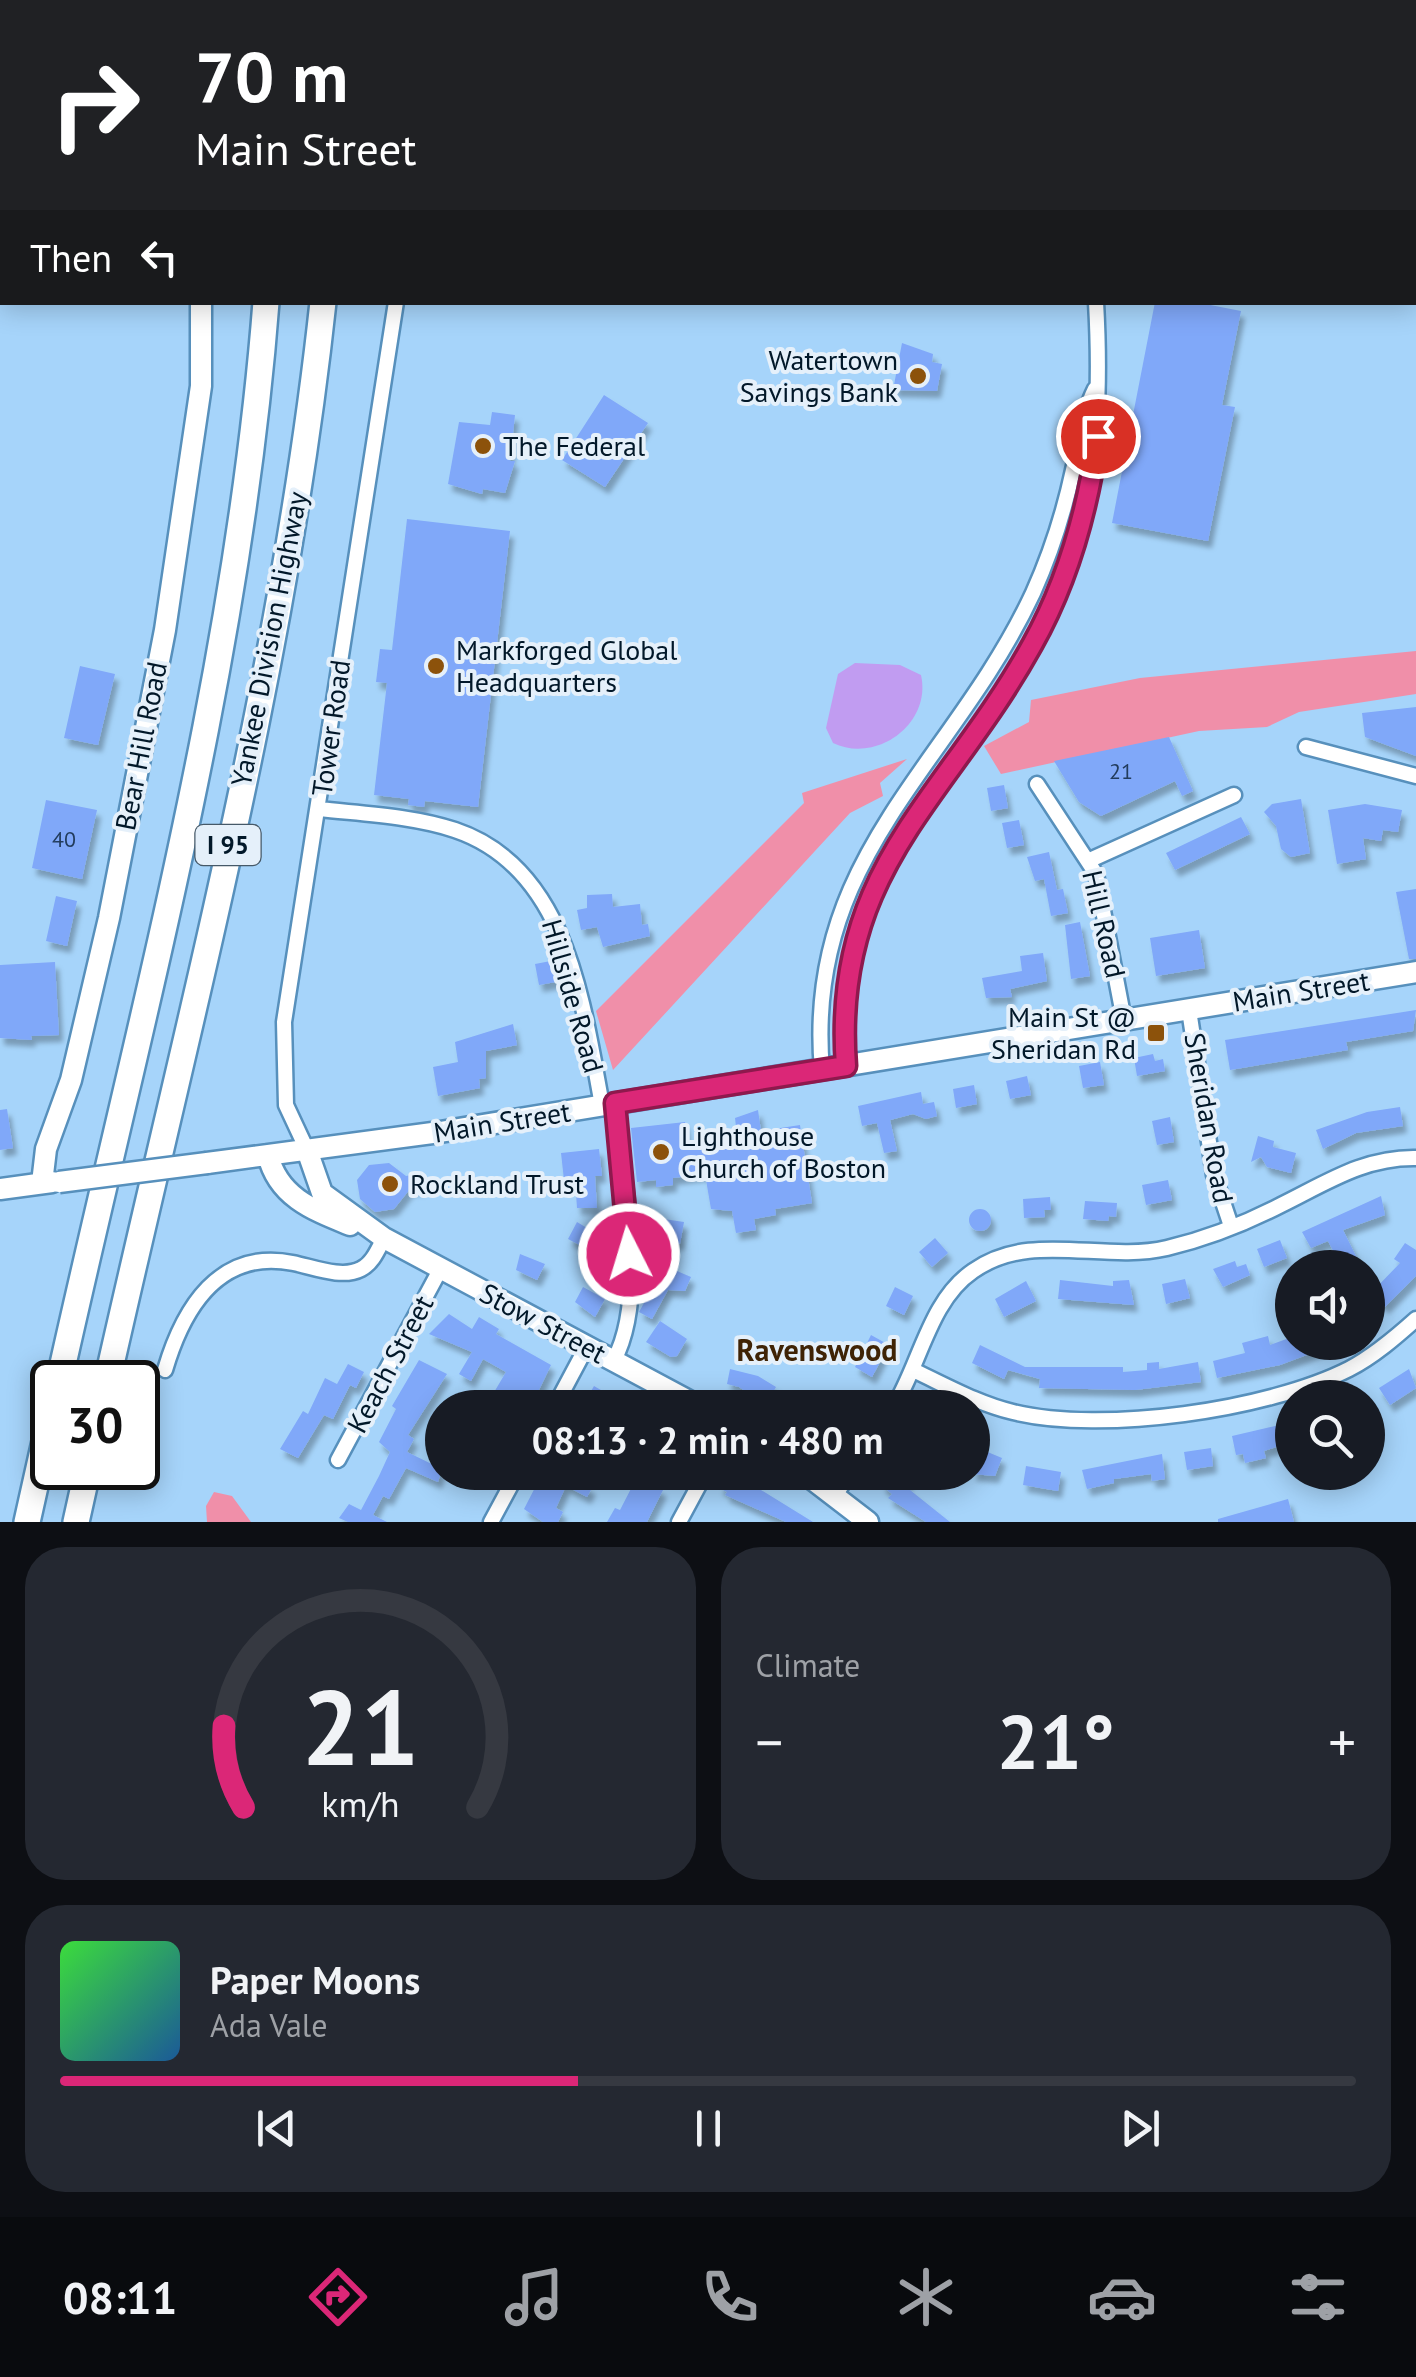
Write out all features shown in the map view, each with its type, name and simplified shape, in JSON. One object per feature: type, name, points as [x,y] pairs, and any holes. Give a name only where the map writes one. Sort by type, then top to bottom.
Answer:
[{"type":"highway","name":"Yankee Division Highway","points":[[63,1360],[216,672],[242,509],[266,305]]},
{"type":"highway","name":"Yankee Division Highway","points":[[113,1360],[275,624],[300,482],[323,305]]},
{"type":"highway","points":[[28,1522],[35,1490]]},
{"type":"highway","points":[[76,1522],[83,1490]]},
{"type":"street","name":"Bear Hill Road","points":[[50,1182],[46,1149],[71,1080],[109,918],[163,640],[201,386],[200,305]]},
{"type":"street","name":"Tower Road","points":[[308,1150],[286,1105],[283,1039],[319,809],[317,790],[379,434],[396,305]]},
{"type":"street","points":[[846,1066],[845,998],[861,918],[901,838],[1001,698],[1046,617],[1074,547],[1100,422],[1095,388],[1096,305]]},
{"type":"street","points":[[822,1070],[824,977],[847,891],[892,808],[991,670],[1022,616],[1058,526],[1084,413],[1095,388]]},
{"type":"street","points":[[1306,747],[1416,776]]},
{"type":"street","name":"Hill Road","points":[[1037,784],[1090,860],[1102,894],[1124,1020]]},
{"type":"street","points":[[1090,860],[1234,795]]},
{"type":"street","name":"Hillside Road","points":[[319,809],[454,830],[492,848],[526,877],[545,901],[559,931],[609,1104],[626,1224],[628,1330],[614,1360]]},
{"type":"street","name":"Main Street","points":[[0,1189],[308,1150],[609,1104],[1416,972]]},
{"type":"street","name":"Sheridan Road","points":[[1190,1010],[1214,1175],[1230,1226]]},
{"type":"street","name":"Stow Street","points":[[308,1150],[322,1194],[384,1238]]},
{"type":"street","name":"Stow Street","points":[[268,1155],[278,1182],[299,1201],[384,1238],[669,1390]]},
{"type":"street","points":[[904,1390],[952,1290],[995,1258],[1032,1250],[1147,1251],[1230,1226],[1352,1169],[1416,1158]]},
{"type":"street","points":[[165,1370],[190,1308],[239,1266],[269,1259],[352,1272],[369,1263],[384,1238]]},
{"type":"street","name":"Keach Street","points":[[338,1460],[441,1268]]},
{"type":"street","points":[[915,1371],[990,1404],[1026,1415],[1086,1418],[1176,1414],[1238,1405],[1327,1379],[1375,1353],[1416,1319]]},
{"type":"street","points":[[564,1390],[587,1346]]},
{"type":"street","points":[[492,1522],[509,1490]]},
{"type":"street","points":[[679,1522],[696,1490]]},
{"type":"street","points":[[827,1490],[865,1521]]},
{"type":"street","points":[[835,1496],[839,1490]]},
{"type":"shaded area","points":[[1416,651],[1416,694],[1299,712],[1267,727],[1199,731],[1001,774],[984,746],[1029,722],[1031,700],[1140,678]]},
{"type":"shaded area","points":[[855,663],[900,665],[921,675],[922,693],[909,724],[883,744],[866,748],[833,743],[826,728],[838,674]]},
{"type":"shaded area","points":[[907,759],[880,783],[883,796],[850,813],[613,1070],[596,1011],[804,803],[802,793]]},
{"type":"shaded area","points":[[214,1492],[232,1496],[251,1522],[207,1522],[206,1506]]},
{"type":"building","points":[[1154,305],[1210,305],[1241,311],[1222,405],[1235,407],[1208,541],[1112,523]]},
{"type":"building","name":"Watertown Savings Bank","points":[[902,343],[933,354],[932,362],[942,364],[937,391],[893,390]]},
{"type":"building","points":[[604,395],[648,423],[605,487],[562,460]]},
{"type":"building","name":"The Federal","points":[[492,412],[515,415],[510,461],[515,461],[505,493],[483,489],[482,494],[448,484],[459,422],[490,425]]},
{"type":"building","name":"Markforged Global Headquarters","points":[[407,519],[510,531],[478,807],[425,801],[424,807],[408,805],[409,799],[374,795],[387,683],[376,682],[380,649],[392,650]]},
{"type":"building","points":[[80,666],[115,674],[98,745],[64,738]]},
{"type":"building","points":[[1416,707],[1416,756],[1365,737],[1362,713]]},
{"type":"building","points":[[1169,737],[1193,791],[1182,796],[1175,781],[1101,816],[1079,802],[1054,761]]},
{"type":"building","points":[[1004,785],[1008,808],[991,811],[987,788]]},
{"type":"building","points":[[1301,799],[1310,853],[1291,857],[1281,849],[1276,826],[1264,812],[1272,804]]},
{"type":"building","points":[[46,800],[97,810],[82,879],[32,868]]},
{"type":"building","points":[[1365,804],[1402,810],[1398,832],[1383,830],[1381,841],[1363,838],[1366,859],[1337,864],[1328,810]]},
{"type":"building","points":[[1241,817],[1250,834],[1175,870],[1166,853]]},
{"type":"building","points":[[1019,820],[1024,845],[1007,848],[1002,823]]},
{"type":"building","points":[[1049,852],[1057,890],[1063,889],[1068,913],[1051,916],[1044,879],[1035,881],[1027,857]]},
{"type":"building","points":[[1416,889],[1416,959],[1409,959],[1396,892]]},
{"type":"building","points":[[612,894],[613,907],[640,904],[642,925],[648,924],[650,936],[603,947],[597,927],[581,930],[577,910],[587,908],[587,895]]},
{"type":"building","points":[[56,896],[77,901],[67,946],[46,941]]},
{"type":"building","points":[[1080,922],[1090,976],[1071,979],[1065,925]]},
{"type":"building","points":[[1199,930],[1205,968],[1156,976],[1150,938]]},
{"type":"building","points":[[1043,953],[1047,981],[1010,989],[1012,997],[986,998],[982,978],[1022,971],[1020,956]]},
{"type":"building","points":[[556,960],[561,981],[539,985],[535,964]]},
{"type":"building","points":[[55,962],[59,1035],[31,1036],[32,1040],[0,1038],[0,965]]},
{"type":"building","points":[[1416,1010],[1413,1031],[1346,1042],[1348,1050],[1230,1070],[1225,1040]]},
{"type":"building","points":[[513,1024],[517,1045],[486,1051],[486,1078],[479,1079],[480,1088],[438,1096],[433,1067],[458,1062],[455,1042]]},
{"type":"building","points":[[1153,1054],[1155,1061],[1163,1059],[1165,1071],[1137,1076],[1134,1058]]},
{"type":"building","points":[[1100,1062],[1104,1085],[1083,1088],[1079,1066]]},
{"type":"building","points":[[1027,1076],[1031,1095],[1010,1099],[1006,1081]]},
{"type":"building","points":[[974,1085],[977,1104],[956,1108],[953,1089]]},
{"type":"building","points":[[921,1092],[923,1104],[934,1102],[937,1116],[926,1119],[913,1114],[890,1120],[897,1151],[884,1153],[877,1123],[862,1126],[858,1106]]},
{"type":"building","points":[[1400,1107],[1403,1126],[1356,1133],[1323,1149],[1316,1130],[1367,1112]]},
{"type":"building","points":[[7,1109],[13,1148],[0,1150],[0,1110]]},
{"type":"building","points":[[758,1110],[761,1131],[800,1125],[812,1203],[775,1209],[776,1215],[754,1219],[756,1230],[736,1233],[732,1211],[711,1209],[705,1174],[673,1178],[673,1185],[656,1187],[656,1180],[637,1182],[631,1128],[685,1122],[688,1144],[737,1135],[735,1118]]},
{"type":"building","points":[[1170,1117],[1174,1142],[1157,1145],[1152,1121]]},
{"type":"building","points":[[1258,1136],[1274,1141],[1273,1147],[1296,1153],[1291,1173],[1267,1167],[1261,1157],[1251,1162]]},
{"type":"building","points":[[599,1149],[602,1176],[595,1176],[597,1208],[577,1208],[575,1179],[564,1180],[561,1153]]},
{"type":"building","name":"Rockland Trust","points":[[389,1163],[406,1176],[420,1173],[422,1188],[410,1189],[394,1209],[375,1212],[360,1199],[357,1180],[369,1165]]},
{"type":"building","points":[[1168,1180],[1172,1200],[1146,1205],[1142,1185]]},
{"type":"building","points":[[1381,1196],[1385,1215],[1343,1230],[1353,1250],[1333,1250],[1328,1241],[1311,1248],[1302,1232]]},
{"type":"building","points":[[1050,1197],[1051,1210],[1044,1210],[1045,1217],[1024,1218],[1023,1199]]},
{"type":"building","points":[[1085,1201],[1117,1203],[1116,1217],[1109,1216],[1108,1221],[1083,1219]]},
{"type":"building","points":[[976,1209],[984,1209],[991,1220],[984,1231],[976,1231],[969,1224],[969,1216]]},
{"type":"building","points":[[652,1220],[684,1222],[680,1244],[649,1236]]},
{"type":"building","points":[[577,1222],[587,1228],[586,1233],[606,1242],[599,1255],[568,1239]]},
{"type":"building","points":[[935,1238],[948,1253],[932,1267],[919,1252]]},
{"type":"building","points":[[1280,1240],[1284,1250],[1275,1250],[1275,1263],[1264,1267],[1257,1249]]},
{"type":"building","points":[[1405,1243],[1416,1250],[1416,1276],[1385,1307],[1385,1279],[1400,1263],[1394,1259]]},
{"type":"building","points":[[520,1254],[545,1264],[537,1280],[516,1270]]},
{"type":"building","points":[[1235,1261],[1237,1267],[1246,1264],[1250,1275],[1223,1287],[1213,1269]]},
{"type":"building","points":[[656,1262],[691,1277],[685,1291],[668,1290],[652,1319],[639,1312],[654,1285],[648,1282]]},
{"type":"building","points":[[1185,1279],[1190,1298],[1166,1304],[1162,1284]]},
{"type":"building","points":[[1060,1280],[1113,1286],[1113,1281],[1129,1280],[1134,1305],[1058,1299]]},
{"type":"building","points":[[1026,1281],[1036,1301],[1004,1317],[995,1299]]},
{"type":"building","points":[[583,1287],[605,1299],[595,1317],[575,1302]]},
{"type":"building","points":[[895,1287],[913,1296],[904,1315],[886,1306]]},
{"type":"building","points":[[449,1314],[472,1329],[479,1317],[499,1329],[496,1334],[551,1365],[539,1390],[495,1390],[506,1372],[483,1359],[471,1381],[459,1374],[472,1352],[429,1334]]},
{"type":"building","points":[[660,1321],[687,1339],[677,1356],[671,1357],[646,1342]]},
{"type":"building","points":[[871,1335],[889,1345],[872,1377],[855,1367]]},
{"type":"building","points":[[1268,1336],[1270,1345],[1275,1343],[1275,1360],[1293,1360],[1217,1378],[1213,1361],[1245,1353],[1242,1343]]},
{"type":"building","points":[[980,1345],[1025,1367],[1123,1367],[1123,1372],[1147,1370],[1147,1363],[1159,1362],[1159,1369],[1198,1362],[1201,1382],[1135,1390],[1039,1388],[1040,1379],[1008,1370],[1004,1379],[972,1363]]},
{"type":"building","points":[[419,1360],[447,1374],[437,1390],[425,1390],[425,1408],[408,1435],[414,1439],[407,1452],[425,1461],[425,1476],[406,1468],[389,1499],[383,1496],[373,1515],[387,1522],[348,1522],[339,1518],[349,1504],[361,1510],[390,1452],[379,1442],[396,1409],[392,1406]]},
{"type":"building","points":[[348,1364],[364,1372],[356,1388],[350,1385],[333,1419],[324,1415],[298,1458],[280,1449],[303,1411],[308,1414],[325,1378],[337,1384]]},
{"type":"building","points":[[730,1369],[758,1376],[776,1387],[744,1390],[727,1384]]},
{"type":"building","points":[[1409,1369],[1416,1388],[1390,1405],[1385,1397],[1385,1384]]},
{"type":"building","points":[[1275,1426],[1275,1447],[1264,1451],[1266,1458],[1245,1463],[1243,1454],[1236,1455],[1232,1436]]},
{"type":"building","points":[[1211,1448],[1213,1466],[1187,1470],[1184,1452]]},
{"type":"building","points":[[990,1453],[1002,1458],[995,1476],[990,1476]]},
{"type":"building","points":[[1162,1454],[1165,1479],[1152,1481],[1151,1474],[1114,1479],[1114,1483],[1087,1489],[1082,1470]]},
{"type":"building","points":[[1026,1466],[1061,1472],[1058,1491],[1023,1485]]},
{"type":"building","points":[[534,1490],[564,1490],[556,1508],[563,1512],[558,1522],[543,1522],[524,1509]]},
{"type":"building","points":[[630,1490],[663,1490],[647,1522],[607,1522],[615,1508],[620,1510]]},
{"type":"building","points":[[723,1490],[761,1490],[813,1522],[786,1522],[725,1495]]},
{"type":"building","points":[[887,1490],[910,1490],[950,1522],[926,1522],[888,1498],[892,1494]]},
{"type":"building","points":[[1288,1499],[1294,1522],[1218,1522],[1218,1519]]},
{"type":"place","name":"Watertown Savings Bank","points":[[918,376]]},
{"type":"place","name":"The Federal","points":[[483,446]]},
{"type":"place","name":"Markforged Global Headquarters","points":[[436,666]]},
{"type":"place","name":"Main St @ Sheridan Rd","points":[[1156,1033]]},
{"type":"place","name":"Lighthouse Church of Boston","points":[[661,1152]]},
{"type":"place","name":"Rockland Trust","points":[[390,1184]]},
{"type":"district","name":"Ravenswood","points":[[817,1351]]},
{"type":"route","points":[[629,1254],[615,1103],[846,1066],[848,968],[861,918],[901,838],[1001,698],[1034,642],[1079,530],[1098,436]]}]
